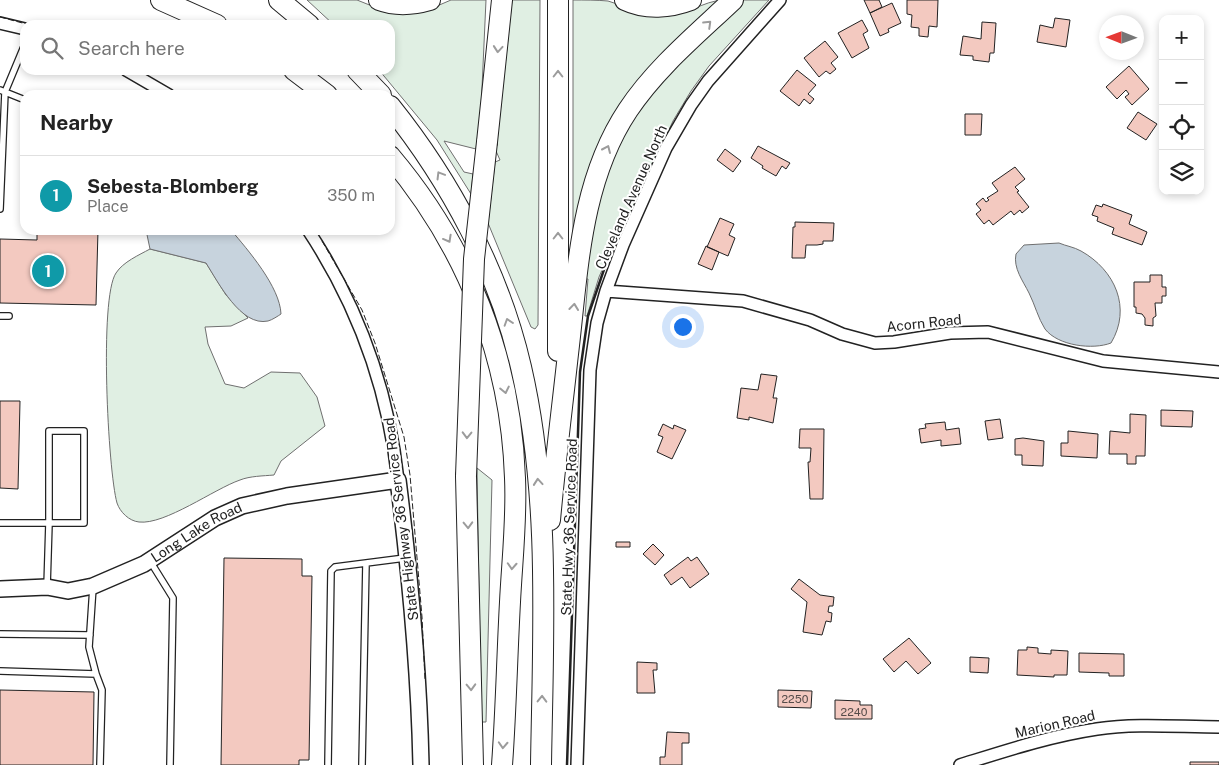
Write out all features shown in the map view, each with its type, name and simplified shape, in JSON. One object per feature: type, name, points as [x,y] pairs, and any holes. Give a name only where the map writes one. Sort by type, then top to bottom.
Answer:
[{"type":"highway","points":[[161,0],[206,20]]},
{"type":"highway","points":[[279,0],[303,20]]},
{"type":"highway","points":[[379,0],[387,3],[410,4],[430,0]]},
{"type":"highway","points":[[474,765],[466,476],[473,269],[502,0]]},
{"type":"highway","points":[[555,460],[558,292],[558,0]]},
{"type":"highway","points":[[625,0],[644,6],[660,7],[691,0]]},
{"type":"highway","points":[[541,765],[544,600],[555,460],[580,250],[591,192],[600,163],[628,110],[646,86],[732,0]]},
{"type":"highway","points":[[301,75],[320,90]]},
{"type":"highway","points":[[362,75],[376,90]]},
{"type":"highway","points":[[395,113],[432,163],[456,201],[494,281],[509,323],[520,366],[535,454],[544,600]]},
{"type":"highway","points":[[395,163],[439,222],[482,305],[501,371],[508,406],[513,442],[515,500],[502,765]]},
{"type":"street","name":"Cleveland Avenue North","points":[[606,291],[623,245],[666,148],[691,104],[723,62],[780,0]]},
{"type":"street","points":[[0,23],[20,29]]},
{"type":"street","points":[[135,75],[160,90]]},
{"type":"street","name":"State Highway 36 Service Road","points":[[311,235],[344,290],[375,364],[389,416],[407,558],[419,700],[421,765]]},
{"type":"street","name":"Acorn Road","points":[[606,291],[743,301],[810,320],[842,334],[874,342],[894,342],[950,333],[988,332],[1103,361],[1219,372]]},
{"type":"street","name":"State Hwy 36 Service Road","points":[[577,765],[590,370],[597,323],[606,291]]},
{"type":"street","name":"Long Lake Road","points":[[0,589],[47,587],[68,591],[94,586],[120,576],[215,518],[242,506],[286,496],[398,480]]},
{"type":"street","name":"Marion Road","points":[[960,765],[1038,742],[1099,728],[1138,726],[1219,727]]},
{"type":"lane","points":[[0,209],[2,91],[20,54]]},
{"type":"lane","points":[[2,91],[20,98]]},
{"type":"lane","points":[[0,316],[9,316]]},
{"type":"lane","points":[[0,523],[49,524],[84,524],[84,431],[49,431],[49,524],[47,587]]},
{"type":"lane","points":[[328,765],[331,571],[335,567],[407,558]]},
{"type":"lane","points":[[149,560],[173,598],[170,765]]},
{"type":"lane","points":[[362,765],[366,563]]},
{"type":"lane","points":[[94,586],[89,647],[102,690],[100,765]]},
{"type":"lane","points":[[0,634],[90,635]]},
{"type":"lane","points":[[0,671],[96,674]]},
{"type":"green space","points":[[307,0],[357,0],[377,8],[430,9],[451,0],[486,0],[481,110],[476,149],[444,141],[464,172],[473,174],[471,194],[437,140],[383,75],[395,75],[395,20],[329,20]]},
{"type":"green space","points":[[512,0],[540,0],[538,325],[535,329],[531,327],[488,223],[495,162],[500,160],[496,151]]},
{"type":"green space","points":[[573,0],[608,1],[639,12],[669,16],[709,3],[725,0],[652,70],[577,231],[573,231]]},
{"type":"green space","points":[[741,0],[769,0],[709,66],[673,121],[611,255],[609,254],[599,277],[587,316],[585,316],[588,279],[585,279],[592,232],[603,187],[619,143],[643,102],[665,75]]},
{"type":"green space","points":[[150,249],[206,263],[226,295],[248,318],[231,326],[205,327],[208,344],[225,384],[244,388],[271,372],[300,373],[317,397],[325,426],[281,461],[274,475],[240,480],[162,518],[139,522],[125,516],[117,503],[108,423],[106,348],[111,289],[116,273],[127,262]]},
{"type":"green space","points":[[477,468],[492,480],[486,722],[481,722]]},
{"type":"shaded area","points":[[147,235],[235,235],[254,258],[269,281],[279,303],[281,314],[268,321],[258,321],[249,317],[231,301],[206,263],[150,249]]},
{"type":"shaded area","points":[[1059,243],[1078,250],[1093,259],[1111,279],[1117,291],[1120,317],[1111,343],[1095,346],[1076,345],[1058,339],[1045,329],[1021,279],[1015,259],[1016,254],[1024,245]]},
{"type":"building","points":[[864,0],[879,0],[882,7],[870,13]]},
{"type":"building","points":[[907,0],[938,0],[937,27],[929,26],[928,37],[919,36],[919,28],[911,27],[912,15],[907,14]]},
{"type":"building","points":[[892,3],[901,23],[888,29],[889,32],[880,36],[870,13]]},
{"type":"building","points":[[1055,18],[1070,20],[1066,47],[1037,42],[1040,25],[1053,28]]},
{"type":"building","points":[[862,20],[868,31],[863,34],[869,48],[852,58],[838,33]]},
{"type":"building","points":[[982,22],[996,23],[994,53],[990,53],[989,62],[973,60],[973,56],[960,55],[963,36],[981,39]]},
{"type":"building","points":[[825,41],[838,57],[831,63],[836,69],[830,74],[826,71],[819,77],[804,58]]},
{"type":"building","points":[[1129,66],[1149,89],[1132,105],[1125,97],[1129,94],[1126,90],[1117,99],[1106,87]]},
{"type":"building","points":[[797,70],[816,85],[808,94],[814,99],[810,104],[804,99],[799,106],[780,91]]},
{"type":"building","points":[[1138,112],[1157,124],[1146,140],[1127,128]]},
{"type":"building","points":[[965,114],[982,114],[981,135],[965,135]]},
{"type":"building","points":[[758,146],[790,163],[786,169],[782,166],[776,176],[762,168],[763,166],[751,158]]},
{"type":"building","points":[[725,149],[741,161],[733,172],[717,160]]},
{"type":"building","points":[[1015,167],[1025,179],[1015,187],[1029,207],[1022,213],[1020,210],[1014,215],[1011,211],[993,225],[989,220],[984,224],[976,214],[981,210],[976,204],[983,198],[986,202],[989,200],[987,198],[998,191],[992,183]]},
{"type":"building","points":[[1103,204],[1132,215],[1129,224],[1147,232],[1142,245],[1112,234],[1114,228],[1097,221],[1098,217],[1092,215],[1096,205],[1102,207]]},
{"type":"building","points":[[720,218],[734,224],[729,235],[735,238],[728,256],[707,247]]},
{"type":"building","points":[[795,222],[834,223],[833,241],[823,241],[823,244],[817,245],[806,245],[805,258],[792,258],[793,227],[795,227]]},
{"type":"building","points":[[37,235],[98,235],[96,305],[0,303],[0,239],[37,240]]},
{"type":"building","points":[[706,246],[719,252],[712,270],[698,264]]},
{"type":"building","points":[[1150,275],[1162,275],[1162,287],[1166,287],[1166,296],[1162,296],[1162,303],[1155,303],[1156,316],[1153,318],[1153,326],[1145,325],[1145,318],[1142,314],[1136,313],[1136,307],[1134,307],[1134,282],[1150,282]]},
{"type":"building","points":[[761,374],[777,376],[773,398],[777,398],[773,423],[749,417],[749,420],[737,418],[741,388],[758,390]]},
{"type":"building","points":[[0,401],[20,401],[18,489],[0,488]]},
{"type":"building","points":[[1161,410],[1193,411],[1192,427],[1161,426]]},
{"type":"building","points":[[1130,414],[1146,415],[1145,456],[1136,456],[1136,464],[1127,464],[1127,454],[1109,454],[1110,431],[1130,433]]},
{"type":"building","points":[[1000,419],[1003,438],[988,440],[985,421]]},
{"type":"building","points":[[945,422],[946,430],[959,428],[961,444],[941,446],[941,440],[921,443],[919,429],[926,428],[925,424]]},
{"type":"building","points":[[663,424],[673,429],[674,425],[686,430],[672,459],[657,452],[663,437],[658,435]]},
{"type":"building","points":[[800,429],[824,429],[823,499],[810,499],[808,462],[810,462],[811,448],[799,448]]},
{"type":"building","points":[[1068,431],[1098,434],[1097,458],[1061,456],[1061,443],[1068,443]]},
{"type":"building","points":[[1023,438],[1044,441],[1043,466],[1022,465],[1022,455],[1015,455],[1015,439]]},
{"type":"building","points":[[616,542],[630,542],[630,547],[616,547]]},
{"type":"building","points":[[653,544],[664,555],[655,565],[643,554]]},
{"type":"building","points":[[688,557],[691,561],[697,557],[709,574],[690,588],[682,577],[671,585],[664,575]]},
{"type":"building","points":[[224,558],[302,559],[302,576],[312,576],[309,760],[299,760],[299,765],[221,765]]},
{"type":"building","points":[[799,579],[820,595],[834,597],[833,606],[829,606],[828,612],[832,613],[831,622],[826,621],[822,635],[803,632],[807,602],[791,589]]},
{"type":"building","points":[[909,638],[931,663],[918,674],[906,661],[894,672],[883,659]]},
{"type":"building","points":[[1027,647],[1038,648],[1038,653],[1051,654],[1051,650],[1068,651],[1067,675],[1054,675],[1054,677],[1017,675],[1018,650],[1027,650]]},
{"type":"building","points":[[1079,653],[1124,654],[1124,676],[1109,676],[1109,673],[1079,672]]},
{"type":"building","points":[[970,657],[989,658],[988,673],[970,672]]},
{"type":"building","points":[[637,662],[657,663],[657,670],[653,670],[655,693],[637,693]]},
{"type":"building","points":[[0,690],[94,692],[93,765],[0,765]]},
{"type":"building","points":[[778,690],[812,691],[811,708],[778,707]]},
{"type":"building","points":[[835,700],[860,701],[860,705],[872,705],[872,719],[835,719]]},
{"type":"building","points":[[667,732],[689,733],[689,743],[682,743],[682,765],[660,765],[660,757],[665,757]]},
{"type":"building","points":[[1190,762],[1219,762],[1219,765],[1190,765]]},
{"type":"fence","points":[[0,17],[20,22]]},
{"type":"fence","points":[[322,241],[362,310],[375,343],[404,437],[410,475],[422,617],[425,680]]},
{"type":"wall","points":[[567,765],[580,372],[588,316],[609,255]]},
{"type":"place","name":"Sebesta-Blomberg","points":[[48,271]]}]
